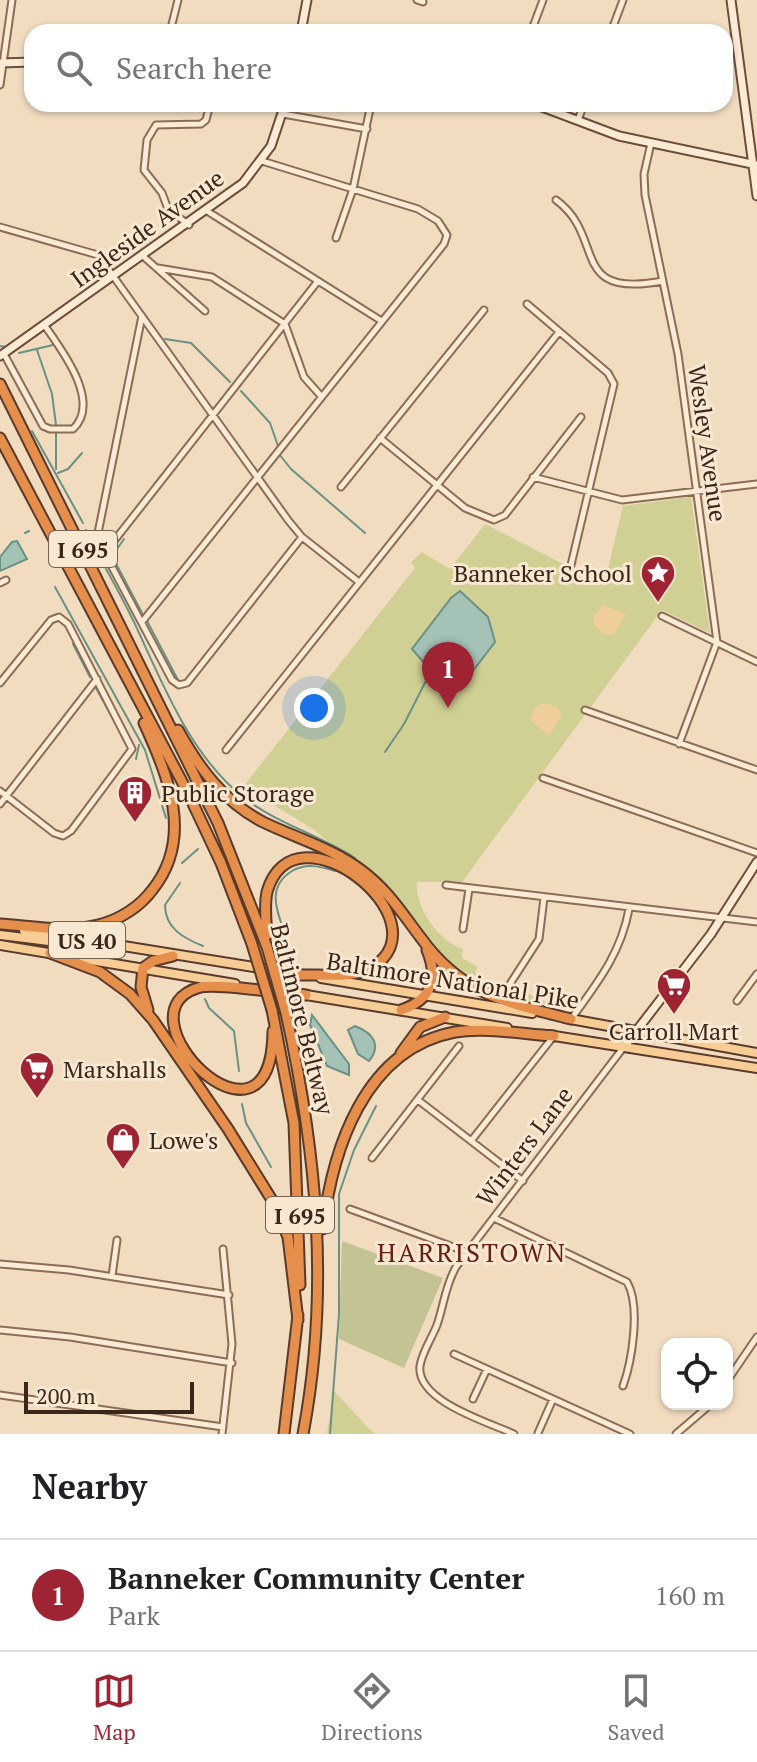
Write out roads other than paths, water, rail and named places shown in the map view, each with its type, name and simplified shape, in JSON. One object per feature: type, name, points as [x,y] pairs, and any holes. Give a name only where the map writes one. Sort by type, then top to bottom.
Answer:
[{"type":"highway","name":"Baltimore Beltway","points":[[0,384],[228,846],[267,947],[286,1013],[312,1152],[318,1268],[315,1340],[303,1434]]},
{"type":"highway","name":"Baltimore Beltway","points":[[0,438],[206,830],[252,944],[273,1013],[289,1090],[297,1154],[301,1238],[298,1320],[284,1434]]},
{"type":"highway","points":[[0,925],[60,929],[96,926],[140,904],[166,869],[175,837],[170,787],[103,632]]},
{"type":"highway","points":[[128,638],[192,755],[221,792],[265,823],[354,864],[389,894],[448,970],[475,990],[502,1001],[571,1019]]},
{"type":"highway","points":[[267,947],[268,891],[283,867],[299,859],[319,858],[363,881],[382,902],[391,922],[391,941],[382,957],[369,969],[357,973],[298,975]]},
{"type":"highway","points":[[401,1010],[416,1005],[427,995],[433,973],[422,940]]},
{"type":"highway","points":[[50,953],[109,977],[153,1020],[228,1129],[282,1220],[291,1250],[298,1320]]},
{"type":"highway","points":[[153,1020],[141,987],[143,968],[153,961],[173,956]]},
{"type":"highway","points":[[273,1013],[273,1045],[268,1068],[258,1081],[243,1088],[216,1083],[199,1071],[180,1046],[175,1025],[182,999],[200,988],[306,995]]},
{"type":"highway","points":[[318,1268],[329,1182],[337,1153],[361,1104],[420,1027],[445,1017]]},
{"type":"highway","points":[[397,1059],[430,1039],[456,1032],[554,1036]]},
{"type":"main road","points":[[302,24],[307,0]]},
{"type":"main road","points":[[731,0],[757,196]]},
{"type":"main road","points":[[2,63],[24,62]]},
{"type":"main road","points":[[556,112],[651,143],[755,165]]},
{"type":"main road","name":"Ingleside Avenue","points":[[2,355],[189,225],[243,183],[262,161],[283,114]]},
{"type":"main road","name":"Winters Lane","points":[[624,1047],[721,919],[757,862]]},
{"type":"main road","name":"Baltimore National Pike","points":[[0,925],[173,956],[571,1019],[754,1053]]},
{"type":"main road","points":[[0,935],[63,945],[124,946]]},
{"type":"main road","name":"Baltimore National Pike","points":[[0,945],[757,1068]]},
{"type":"main road","points":[[733,1065],[739,1056],[754,1053]]},
{"type":"street","points":[[0,85],[12,0]]},
{"type":"street","points":[[172,24],[178,0]]},
{"type":"street","points":[[534,24],[543,0]]},
{"type":"street","points":[[614,24],[623,0]]},
{"type":"street","points":[[189,225],[168,209],[162,193],[144,170],[142,156],[149,133],[156,125],[201,124],[208,112]]},
{"type":"street","points":[[336,238],[353,189],[370,112]]},
{"type":"street","points":[[578,120],[581,112]]},
{"type":"street","points":[[283,114],[367,129]]},
{"type":"street","name":"Wesley Avenue","points":[[651,143],[644,184],[678,354],[717,642],[679,744]]},
{"type":"street","points":[[142,622],[380,320],[444,244],[447,235],[444,226],[428,214],[262,161]]},
{"type":"street","points":[[556,200],[574,216],[590,259],[605,277],[628,286],[663,281]]},
{"type":"street","points":[[207,211],[380,320]]},
{"type":"street","points":[[0,227],[93,251],[302,537],[359,582]]},
{"type":"street","points":[[144,257],[205,311]]},
{"type":"street","points":[[158,268],[212,277],[285,324],[304,377],[321,396]]},
{"type":"street","points":[[103,550],[114,541],[318,281]]},
{"type":"street","points":[[527,304],[608,373],[614,384],[571,565]]},
{"type":"street","points":[[341,487],[484,310]]},
{"type":"street","points":[[142,316],[99,525],[103,550],[169,676],[179,685],[187,683],[196,673],[302,537]]},
{"type":"street","points":[[2,355],[43,426],[73,429],[81,417],[79,388],[62,351],[45,326]]},
{"type":"street","points":[[226,750],[559,332]]},
{"type":"street","points":[[380,438],[474,514],[494,520],[505,515],[581,417]]},
{"type":"street","points":[[533,477],[622,500],[757,484]]},
{"type":"street","points":[[662,616],[757,662]]},
{"type":"street","points":[[0,683],[51,620],[59,617],[68,624],[132,749],[71,831],[63,836],[54,833],[3,793]]},
{"type":"street","points":[[0,804],[3,793],[97,679]]},
{"type":"street","points":[[585,710],[757,770]]},
{"type":"street","points":[[543,778],[757,853]]},
{"type":"street","points":[[446,885],[757,922]]},
{"type":"street","points":[[463,929],[469,889]]},
{"type":"street","points":[[510,984],[535,948],[544,898]]},
{"type":"street","points":[[571,1019],[619,950],[629,909]]},
{"type":"street","points":[[737,1001],[757,974]]},
{"type":"street","points":[[471,1141],[554,1036]]},
{"type":"street","points":[[372,1158],[459,1046]]},
{"type":"street","name":"Winters Lane","points":[[514,1434],[433,1396],[420,1375],[448,1282],[467,1252],[624,1047]]},
{"type":"street","points":[[418,1100],[523,1181]]},
{"type":"street","points":[[350,1209],[467,1252]]},
{"type":"street","points":[[494,1218],[627,1282],[631,1289],[633,1338],[623,1386]]},
{"type":"street","points":[[112,1276],[117,1240]]},
{"type":"street","points":[[0,1395],[222,1430],[232,1363],[223,1249]]},
{"type":"street","points":[[0,1264],[112,1276],[229,1295]]},
{"type":"street","points":[[0,1330],[70,1337],[232,1363]]},
{"type":"street","points":[[733,1372],[757,1337]]},
{"type":"street","points":[[454,1354],[630,1434]]},
{"type":"street","points":[[473,1399],[487,1369]]},
{"type":"street","points":[[538,1433],[553,1399]]},
{"type":"street","points":[[676,1434],[704,1410]]},
{"type":"waterway","points":[[165,339],[191,343],[230,382]]},
{"type":"waterway","points":[[19,353],[53,345]]},
{"type":"waterway","points":[[0,346],[6,347]]},
{"type":"waterway","points":[[37,350],[52,394],[56,425]]},
{"type":"waterway","points":[[241,391],[270,423],[278,446]]},
{"type":"waterway","points":[[32,431],[83,523]]},
{"type":"waterway","points":[[56,433],[56,469]]},
{"type":"waterway","points":[[58,473],[68,469],[82,453]]},
{"type":"waterway","points":[[279,454],[291,469],[365,533]]},
{"type":"waterway","points":[[86,530],[179,716],[207,760],[224,780],[256,806],[355,858]]},
{"type":"waterway","points":[[25,533],[29,531]]},
{"type":"waterway","points":[[124,539],[112,556],[142,613]]},
{"type":"waterway","points":[[55,587],[145,750],[166,818]]},
{"type":"waterway","points":[[147,621],[178,680]]},
{"type":"waterway","points":[[73,644],[90,677]]},
{"type":"waterway","points":[[385,752],[404,724],[431,671]]},
{"type":"waterway","points":[[96,688],[128,746]]},
{"type":"waterway","points":[[136,759],[139,745]]},
{"type":"waterway","points":[[182,863],[198,849]]},
{"type":"waterway","points":[[289,963],[290,953],[276,904],[276,892],[281,881],[292,871],[308,866],[335,871]]},
{"type":"waterway","points":[[180,883],[165,905],[168,920],[182,936],[203,946]]},
{"type":"waterway","points":[[205,999],[209,1008],[234,1031],[239,1071]]},
{"type":"waterway","points":[[242,1104],[246,1123],[271,1167]]},
{"type":"waterway","points":[[330,1434],[339,1314],[339,1194],[354,1150],[376,1106]]},
{"type":"place","name":"Banneker School","points":[[658,604]]},
{"type":"place","name":"Banneker Community Center","points":[[448,708]]},
{"type":"place","name":"Public Storage","points":[[135,824]]},
{"type":"place","name":"Carroll Mart","points":[[674,1016]]},
{"type":"place","name":"Marshalls","points":[[37,1100]]},
{"type":"place","name":"Lowe's","points":[[123,1171]]},
{"type":"district","name":"HARRISTOWN","points":[[472,1252]]}]
